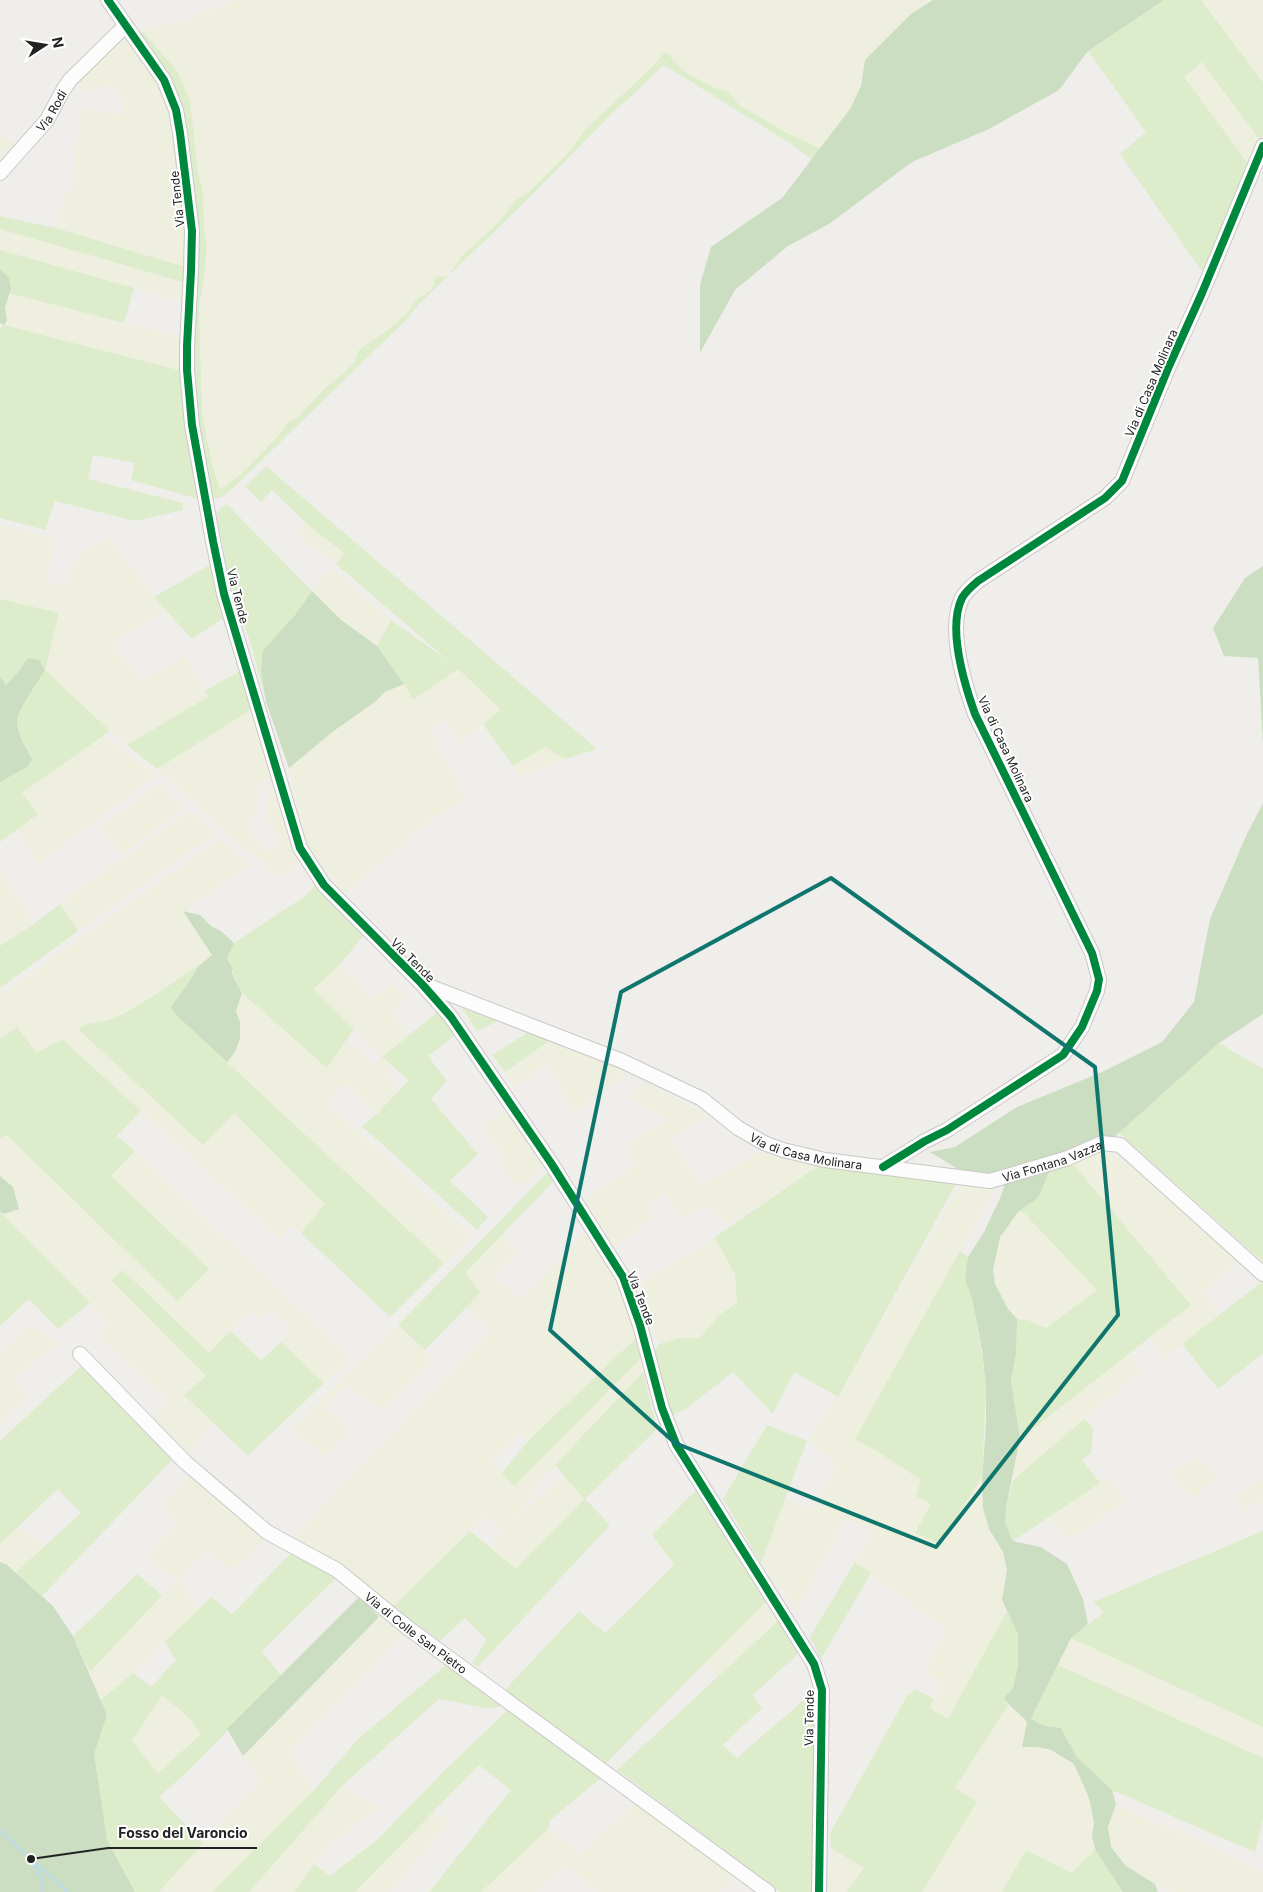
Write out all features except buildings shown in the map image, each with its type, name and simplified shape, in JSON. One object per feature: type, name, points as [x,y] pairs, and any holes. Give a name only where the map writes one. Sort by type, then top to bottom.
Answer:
[{"type":"street","name":"Via Tende","points":[[108,0],[164,80],[177,115],[192,231],[187,346],[187,370],[192,425],[224,594],[294,831],[307,861],[324,885],[446,1009],[551,1163],[623,1278],[633,1302],[662,1408],[676,1444],[814,1664],[822,1690],[819,1805],[820,1892]]},
{"type":"street","name":"Via Rodi","points":[[0,173],[47,120],[70,80],[125,26]]},
{"type":"street","name":"Via di Casa Molinara","points":[[422,984],[622,1061],[702,1099],[738,1128],[764,1143],[801,1155],[883,1168],[918,1145],[947,1130],[1063,1055],[1082,1027],[1091,1008],[1099,980],[1092,953],[975,714],[958,656],[959,605],[968,589],[978,581],[1105,498],[1122,481],[1263,146]]},
{"type":"street","name":"Via Fontana Vazza","points":[[883,1168],[990,1181],[1068,1158],[1102,1143],[1116,1144],[1126,1150],[1263,1274]]},
{"type":"street","name":"Via di Colle San Pietro","points":[[80,1354],[185,1462],[268,1532],[337,1570],[408,1628],[768,1892]]},
{"type":"highlighted area","points":[[831,878],[1095,1067],[1118,1315],[936,1547],[675,1443],[550,1330],[621,992]]},
{"type":"green space","points":[[233,0],[933,0],[911,14],[866,60],[861,86],[850,109],[821,149],[787,133],[739,105],[715,88],[686,73],[668,53],[664,53],[650,69],[585,130],[569,152],[530,191],[515,201],[496,225],[449,275],[434,278],[432,289],[414,302],[409,311],[389,329],[356,353],[354,363],[324,389],[298,417],[281,430],[278,436],[241,474],[220,491],[212,464],[202,415],[199,309],[207,245],[204,229],[203,194],[197,166],[190,100],[144,33],[140,31],[191,19]]},
{"type":"green space","points":[[933,0],[1164,0],[1088,51],[1059,90],[989,129],[912,162],[829,224],[788,246],[735,290],[700,353],[700,285],[711,247],[782,198],[850,109],[861,86],[865,60],[911,14]]},
{"type":"green space","points":[[1164,0],[1201,0],[1263,82],[1263,135],[1260,141],[1202,62],[1184,77],[1250,166],[1205,276],[1120,154],[1146,132],[1088,51]]},
{"type":"green space","points":[[1201,0],[1263,0],[1263,82]]},
{"type":"green space","points":[[140,31],[144,33],[177,71],[190,100],[197,166],[203,194],[204,229],[207,245],[199,309],[202,415],[212,464],[220,490],[241,474],[278,436],[287,423],[298,417],[324,389],[354,363],[359,350],[389,329],[409,311],[414,302],[432,289],[436,276],[444,277],[449,275],[461,257],[496,225],[515,201],[530,191],[569,152],[585,130],[650,69],[664,53],[668,53],[686,73],[715,88],[729,92],[739,105],[787,133],[821,149],[812,160],[791,144],[664,65],[620,105],[526,201],[419,304],[404,322],[232,489],[222,497],[212,499],[196,417],[182,108],[175,87],[137,34]]},
{"type":"green space","points":[[125,41],[152,72],[169,99],[177,148],[186,244],[185,267],[56,228],[65,192],[73,193],[80,110],[123,115],[123,104],[119,91],[114,87],[102,86],[83,93],[79,81],[119,42]]},
{"type":"green space","points":[[1202,62],[1260,141],[1250,166],[1184,77]]},
{"type":"green space","points":[[0,134],[19,144],[0,166]]},
{"type":"green space","points":[[0,216],[56,228],[185,267],[186,283],[0,229]]},
{"type":"green space","points":[[0,229],[186,283],[184,302],[0,250]]},
{"type":"green space","points":[[0,250],[134,288],[124,323],[9,293],[9,280],[0,269]]},
{"type":"green space","points":[[0,269],[9,278],[11,288],[5,308],[7,321],[4,325],[0,323]]},
{"type":"green space","points":[[9,293],[183,338],[182,371],[4,325],[7,321],[5,308]]},
{"type":"green space","points":[[4,325],[182,371],[188,441],[199,499],[131,480],[135,463],[93,455],[88,479],[183,503],[183,510],[135,521],[55,501],[45,530],[0,518],[0,329]]},
{"type":"green space","points":[[266,466],[597,749],[565,759],[545,747],[513,766],[483,724],[501,710],[458,669],[413,700],[377,646],[391,620],[450,662],[336,564],[344,553],[306,523],[272,490],[261,502],[245,487]]},
{"type":"green space","points":[[227,504],[312,591],[261,670],[266,702],[252,648],[229,578],[216,512]]},
{"type":"green space","points":[[306,523],[344,553],[336,564],[297,534]]},
{"type":"green space","points":[[0,524],[54,538],[47,582],[66,585],[79,553],[109,538],[164,610],[112,643],[141,683],[185,654],[208,697],[127,745],[97,720],[45,670],[58,613],[0,599]]},
{"type":"green space","points":[[213,563],[225,617],[192,639],[154,597]]},
{"type":"green space","points":[[1263,566],[1263,744],[1258,658],[1224,656],[1213,628],[1245,578]]},
{"type":"green space","points":[[330,568],[391,620],[377,646],[340,619],[312,591]]},
{"type":"green space","points":[[312,591],[340,619],[377,646],[404,684],[385,692],[375,702],[335,730],[289,768],[266,702],[261,670],[263,651],[295,615]]},
{"type":"green space","points":[[0,599],[59,613],[45,670],[110,731],[22,793],[38,814],[0,842],[0,782],[32,759],[19,732],[16,719],[26,699],[28,658],[6,685],[0,676]]},
{"type":"green space","points":[[28,658],[39,660],[45,670],[24,704],[17,722],[19,732],[32,759],[28,766],[0,782],[0,676],[6,685]]},
{"type":"green space","points":[[457,669],[501,710],[461,741],[444,718],[429,730],[465,799],[422,826],[344,894],[307,844],[289,768],[335,730],[375,702],[385,692],[404,684],[413,700]]},
{"type":"green space","points":[[241,670],[252,709],[157,769],[127,745],[208,697],[205,691]]},
{"type":"green space","points":[[252,709],[272,775],[257,785],[256,814],[245,821],[263,853],[279,843],[268,820],[267,799],[271,788],[276,788],[302,861],[281,878],[225,831],[157,769]]},
{"type":"green space","points":[[103,735],[155,776],[37,864],[17,830],[38,814],[22,793]]},
{"type":"green space","points":[[545,747],[565,759],[519,776],[513,766]]},
{"type":"green space","points":[[161,784],[182,808],[123,853],[101,828]]},
{"type":"green space","points":[[1263,803],[1263,1014],[1219,1043],[1110,1141],[1053,1163],[1038,1198],[1019,1211],[1000,1237],[993,1270],[995,1284],[1008,1309],[1017,1319],[1016,1353],[1011,1380],[1020,1439],[1006,1507],[1005,1524],[1013,1541],[1041,1547],[1067,1564],[1083,1599],[1088,1624],[1071,1638],[1031,1719],[1045,1726],[1061,1728],[1076,1756],[1112,1790],[1116,1804],[1108,1827],[1111,1847],[1126,1866],[1155,1884],[1158,1892],[1122,1892],[1095,1849],[1092,1836],[1094,1822],[1089,1798],[1074,1764],[1051,1750],[1038,1747],[1022,1747],[1027,1722],[1004,1698],[1013,1688],[1018,1666],[1018,1634],[1002,1600],[1007,1570],[1003,1552],[989,1529],[983,1508],[982,1480],[986,1423],[986,1387],[982,1350],[972,1298],[965,1280],[968,1257],[984,1232],[1001,1196],[1007,1177],[971,1177],[930,1152],[955,1147],[1017,1107],[1102,1072],[1162,1042],[1194,1002],[1210,919],[1247,834]]},
{"type":"green space","points":[[189,811],[214,834],[78,931],[60,904]]},
{"type":"green space","points":[[220,839],[248,865],[183,911],[213,955],[135,1007],[112,1019],[84,1025],[203,1144],[233,1113],[326,1204],[301,1233],[291,1227],[279,1238],[63,1039],[35,1053],[17,1027],[0,1039],[0,996]]},
{"type":"green space","points":[[0,872],[34,924],[0,946]]},
{"type":"green space","points":[[316,884],[368,930],[340,964],[314,989],[354,1029],[327,1068],[242,993],[233,977],[233,969],[227,959],[234,943],[305,896]]},
{"type":"green space","points":[[60,904],[78,931],[0,988],[0,946]]},
{"type":"green space","points":[[183,911],[200,915],[234,943],[227,959],[233,969],[233,977],[242,993],[236,1011],[240,1022],[240,1038],[235,1052],[227,1062],[175,1014],[171,1007],[198,967],[212,955]]},
{"type":"green space","points":[[213,955],[198,967],[171,1007],[175,1014],[444,1263],[390,1317],[301,1233],[325,1204],[234,1113],[203,1145],[78,1029],[82,1026],[115,1018],[141,1004]]},
{"type":"green space","points":[[340,964],[373,1000],[393,982],[406,998],[392,1013],[409,1037],[383,1057],[393,1067],[384,1074],[398,1090],[378,1113],[345,1083],[327,1104],[472,1237],[444,1263],[227,1062],[235,1052],[240,1022],[236,1011],[242,993],[327,1067],[348,1040],[373,1065],[382,1057],[314,990]]},
{"type":"green space","points":[[462,1008],[498,1021],[477,1031]]},
{"type":"green space","points":[[439,1011],[457,1034],[428,1056],[447,1081],[431,1099],[478,1154],[450,1181],[488,1217],[477,1230],[362,1126],[378,1113],[409,1080],[382,1057]]},
{"type":"green space","points":[[17,1027],[36,1053],[62,1039],[141,1111],[117,1136],[135,1151],[111,1176],[209,1269],[177,1301],[7,1135],[0,1138],[0,1039]]},
{"type":"green space","points":[[527,1033],[549,1041],[505,1072],[492,1055]]},
{"type":"green space","points":[[549,1041],[629,1071],[574,1111],[547,1063],[514,1087],[505,1072]]},
{"type":"green space","points":[[1219,1043],[1263,1069],[1263,1262],[1119,1133]]},
{"type":"green space","points":[[646,1083],[707,1115],[670,1140],[701,1186],[759,1152],[818,1166],[727,1225],[711,1205],[683,1216],[663,1192],[649,1206],[653,1216],[615,1247],[586,1199],[637,1164],[626,1145],[667,1121],[631,1096]]},
{"type":"green space","points":[[506,1108],[543,1166],[520,1187],[499,1166],[506,1159],[483,1128]]},
{"type":"green space","points":[[7,1135],[177,1301],[209,1269],[111,1176],[135,1151],[349,1358],[324,1383],[281,1342],[292,1329],[270,1308],[259,1319],[250,1311],[209,1353],[122,1270],[112,1280],[206,1376],[184,1395],[213,1423],[186,1452],[153,1418],[169,1401],[99,1336],[110,1323],[4,1214],[19,1208],[13,1187],[0,1176],[0,1138]]},
{"type":"green space","points":[[1104,1150],[1135,1169],[1238,1261],[1204,1293],[1219,1315],[1165,1357],[1150,1337],[1191,1304],[1068,1158]]},
{"type":"green space","points":[[1068,1158],[1191,1305],[1020,1439],[1011,1380],[1016,1353],[1017,1319],[1028,1320],[1046,1328],[1097,1290],[1025,1214],[1019,1211],[1038,1198],[1053,1163]]},
{"type":"green space","points":[[818,1166],[956,1184],[838,1397],[794,1372],[773,1414],[733,1372],[686,1409],[669,1416],[661,1391],[655,1351],[659,1344],[680,1338],[700,1338],[718,1316],[737,1303],[735,1275],[715,1237]]},
{"type":"green space","points":[[548,1172],[554,1181],[465,1273],[480,1293],[425,1350],[398,1325]]},
{"type":"green space","points":[[0,1176],[13,1187],[19,1209],[4,1214],[0,1211]]},
{"type":"green space","points":[[961,1185],[996,1187],[856,1439],[921,1481],[931,1504],[940,1544],[982,1476],[989,1529],[1003,1552],[1007,1570],[1002,1600],[1007,1611],[948,1720],[930,1708],[942,1683],[923,1673],[947,1631],[855,1562],[874,1529],[845,1519],[797,1611],[761,1563],[785,1499],[813,1510],[837,1463],[807,1441],[838,1397]]},
{"type":"green space","points":[[0,1211],[90,1303],[58,1329],[29,1299],[0,1326]]},
{"type":"green space","points":[[1019,1211],[1025,1214],[1097,1290],[1046,1329],[1028,1320],[1017,1319],[1008,1309],[995,1284],[993,1270],[999,1237]]},
{"type":"green space","points":[[587,1232],[624,1295],[635,1339],[590,1388],[528,1441],[520,1433],[491,1460],[514,1486],[641,1358],[643,1372],[531,1491],[535,1494],[507,1526],[564,1476],[584,1499],[516,1570],[491,1548],[502,1530],[484,1516],[393,1607],[329,1557],[294,1536],[491,1331],[466,1307],[480,1293],[465,1273],[501,1236],[518,1253],[493,1276],[521,1300]]},
{"type":"green space","points":[[715,1237],[735,1275],[737,1303],[718,1316],[700,1338],[680,1338],[659,1344],[640,1285]]},
{"type":"green space","points":[[960,1251],[968,1257],[965,1280],[972,1298],[986,1390],[982,1476],[940,1544],[915,1533],[931,1504],[916,1496],[921,1480],[855,1439]]},
{"type":"green space","points":[[123,1270],[209,1353],[230,1331],[261,1360],[281,1342],[324,1383],[248,1456],[184,1395],[206,1376],[111,1280]]},
{"type":"green space","points":[[1263,1281],[1263,1353],[1218,1389],[1182,1344]]},
{"type":"green space","points":[[33,1324],[57,1344],[13,1378],[26,1398],[0,1422],[0,1353]]},
{"type":"green space","points":[[398,1325],[433,1360],[381,1411],[345,1384],[324,1407],[349,1429],[326,1456],[292,1429]]},
{"type":"green space","points":[[635,1339],[641,1358],[514,1486],[502,1473],[528,1441]]},
{"type":"green space","points":[[1128,1354],[1142,1369],[1013,1480],[1020,1439]]},
{"type":"green space","points":[[82,1365],[172,1460],[42,1596],[16,1572],[81,1513],[58,1489],[0,1544],[0,1441]]},
{"type":"green space","points":[[643,1372],[657,1429],[585,1499],[610,1525],[478,1667],[472,1663],[487,1640],[465,1618],[440,1641],[393,1607],[470,1531],[516,1569],[584,1499],[555,1465]]},
{"type":"green space","points":[[1084,1419],[1093,1428],[1091,1453],[1082,1460],[1100,1483],[1013,1541],[1005,1524],[1006,1507],[1013,1480]]},
{"type":"green space","points":[[767,1425],[807,1441],[761,1563],[723,1499]]},
{"type":"green space","points":[[1197,1457],[1218,1478],[1192,1499],[1172,1473]]},
{"type":"green space","points":[[188,1475],[266,1538],[231,1571],[208,1550],[176,1579],[199,1608],[133,1673],[101,1700],[90,1672],[176,1580],[146,1555],[178,1523],[163,1506]]},
{"type":"green space","points":[[1108,1476],[1125,1502],[1069,1539],[1050,1518]]},
{"type":"green space","points":[[1263,1479],[1263,1500],[1245,1509],[1237,1494]]},
{"type":"green space","points":[[698,1488],[767,1601],[606,1763],[505,1690],[579,1611],[605,1633],[674,1565],[652,1535]]},
{"type":"green space","points":[[18,1527],[44,1547],[16,1572],[0,1562],[0,1544]]},
{"type":"green space","points":[[1263,1531],[1263,1727],[1071,1638],[1104,1612],[1093,1602]]},
{"type":"green space","points":[[290,1554],[318,1566],[337,1577],[262,1651],[281,1676],[191,1768],[159,1797],[203,1843],[159,1892],[135,1892],[107,1840],[94,1754],[107,1715],[101,1700],[133,1673],[151,1687],[176,1660],[165,1642],[211,1597],[232,1614]],"holes":[[[162,1695],[187,1716],[201,1734],[158,1773],[132,1741]]]},
{"type":"green space","points":[[0,1562],[6,1564],[53,1606],[73,1636],[107,1715],[94,1754],[107,1840],[135,1892],[0,1892]]},
{"type":"green space","points":[[855,1562],[871,1573],[821,1659],[810,1637]]},
{"type":"green space","points":[[137,1574],[162,1595],[90,1672],[73,1636]]},
{"type":"green space","points":[[360,1596],[379,1617],[243,1756],[227,1729]]},
{"type":"green space","points":[[767,1601],[779,1620],[719,1676],[706,1663]]},
{"type":"green space","points":[[1007,1611],[1018,1634],[1018,1666],[1013,1688],[1004,1698],[1008,1705],[955,1788],[977,1802],[922,1892],[847,1892],[864,1868],[831,1848],[830,1833],[907,1696],[915,1689],[934,1699],[930,1708],[948,1719]]},
{"type":"green space","points":[[379,1617],[403,1634],[288,1752],[313,1791],[212,1892],[159,1892],[261,1780],[243,1756]]},
{"type":"green space","points":[[779,1620],[799,1653],[753,1695],[762,1708],[723,1745],[737,1758],[814,1691],[814,1892],[780,1892],[617,1770]]},
{"type":"green space","points":[[1071,1638],[1263,1727],[1263,1758],[1058,1665]]},
{"type":"green space","points":[[446,1665],[504,1705],[491,1709],[439,1699],[342,1786],[249,1892],[212,1892],[313,1791],[358,1739]]},
{"type":"green space","points":[[1058,1665],[1263,1758],[1263,1820],[1255,1852],[1112,1790],[1076,1756],[1061,1728],[1045,1726],[1031,1719]]},
{"type":"green space","points":[[162,1695],[187,1716],[201,1735],[158,1773],[132,1741]]},
{"type":"green space","points":[[1008,1705],[1020,1713],[1027,1722],[1022,1747],[1038,1747],[1051,1750],[1074,1764],[1089,1798],[1094,1822],[1092,1836],[1095,1849],[1072,1873],[1026,1850],[1002,1892],[922,1892],[977,1802],[954,1788]]},
{"type":"green space","points":[[510,1708],[601,1778],[550,1820],[548,1829],[481,1892],[429,1892],[511,1790],[479,1765],[355,1892],[295,1892],[314,1864],[330,1876],[378,1839],[444,1771]]},
{"type":"green space","points":[[342,1786],[379,1809],[329,1843],[295,1892],[249,1892]]},
{"type":"green space","points":[[636,1802],[736,1876],[720,1892],[602,1892],[564,1867],[536,1892],[481,1892],[548,1829],[581,1854]]},
{"type":"green space","points":[[1116,1804],[1263,1872],[1263,1892],[1172,1892],[1155,1884],[1126,1866],[1111,1847],[1108,1827]]},
{"type":"green space","points":[[431,1813],[451,1820],[389,1892],[355,1892]]},
{"type":"green space","points":[[831,1848],[864,1868],[847,1892],[829,1892]]},
{"type":"green space","points":[[1095,1849],[1122,1889],[1120,1892],[1002,1892],[1026,1850],[1072,1873]]},
{"type":"waterway","points":[[0,1831],[68,1892]]},
{"type":"waterway","points":[[32,1860],[43,1883],[42,1892]]},
{"type":"cycle path","points":[[108,0],[164,80],[176,110],[192,231],[187,346],[187,370],[192,425],[224,594],[300,848],[324,885],[422,984],[451,1017],[551,1163],[623,1277],[640,1325],[662,1408],[676,1444],[814,1664],[822,1690],[819,1892]]},
{"type":"cycle path","points":[[883,1167],[947,1130],[1063,1055],[1082,1027],[1097,991],[1099,979],[1092,953],[975,714],[959,656],[956,625],[958,611],[962,598],[978,581],[1105,498],[1122,481],[1263,146]]},
{"type":"place","name":"Fosso del Varoncio","points":[[31,1859]]}]
